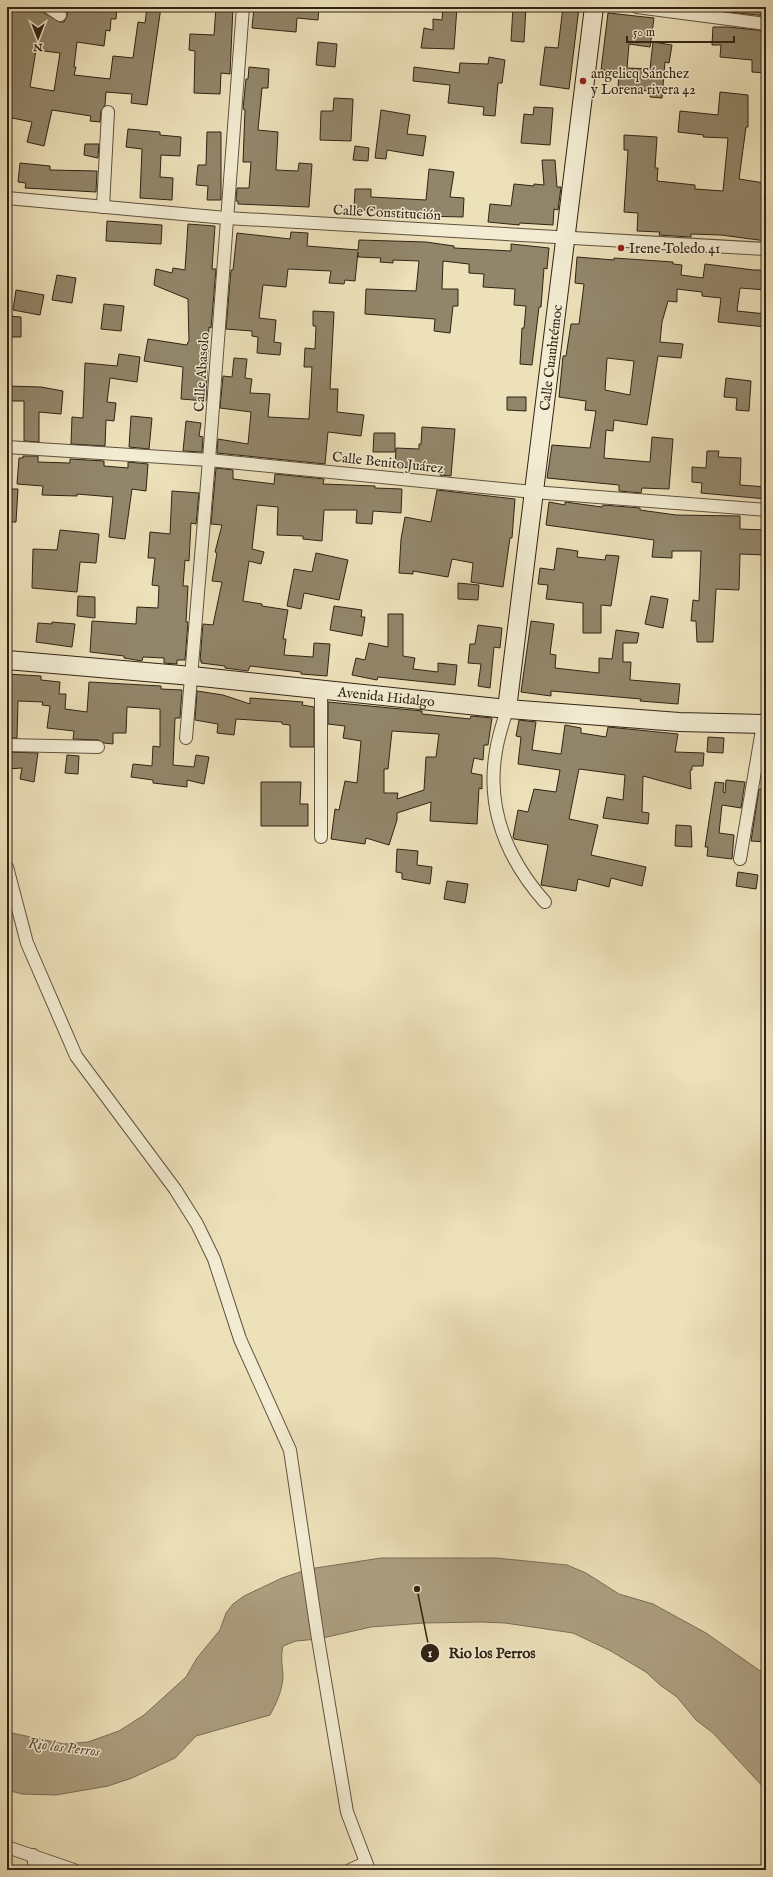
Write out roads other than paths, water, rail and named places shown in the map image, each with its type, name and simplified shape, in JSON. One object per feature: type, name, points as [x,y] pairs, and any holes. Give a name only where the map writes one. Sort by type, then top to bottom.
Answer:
[{"type":"street","points":[[48,7],[60,15]]},
{"type":"street","name":"Calle Abasolo","points":[[186,738],[210,460],[226,218],[243,7]]},
{"type":"street","name":"Calle Cuauhtémoc","points":[[506,709],[594,7]]},
{"type":"street","points":[[638,7],[726,13],[766,24]]},
{"type":"street","points":[[102,207],[108,112]]},
{"type":"street","name":"Calle Constitución","points":[[7,198],[226,218],[766,249]]},
{"type":"street","name":"Calle Benito Juárez","points":[[7,447],[210,460],[533,492],[766,510]]},
{"type":"street","name":"Avenida Hidalgo","points":[[7,660],[192,676],[506,709],[679,722],[764,724]]},
{"type":"street","points":[[321,837],[322,689]]},
{"type":"street","points":[[506,709],[496,751],[494,800],[503,836],[512,856],[529,884],[545,902]]},
{"type":"street","points":[[740,859],[764,724]]},
{"type":"street","points":[[7,745],[98,747]]},
{"type":"street","points":[[7,867],[27,943],[76,1056],[175,1189],[197,1224],[214,1259],[240,1339],[290,1450],[318,1639],[347,1812],[367,1866],[350,1870]]},
{"type":"street","points":[[7,1847],[74,1870]]},
{"type":"street","points":[[33,1855],[35,1870]]},
{"type":"water","points":[[381,1558],[496,1558],[567,1565],[586,1573],[619,1594],[653,1604],[706,1633],[766,1675],[766,1790],[713,1733],[696,1720],[677,1697],[660,1685],[646,1672],[609,1650],[573,1633],[505,1623],[481,1622],[424,1623],[371,1627],[318,1639],[296,1641],[283,1646],[283,1678],[278,1697],[270,1715],[196,1736],[175,1758],[132,1778],[108,1786],[56,1795],[22,1794],[7,1790],[7,1732],[64,1744],[88,1742],[119,1731],[144,1715],[186,1677],[197,1658],[220,1630],[226,1613],[233,1604],[244,1596],[282,1578],[309,1569]]},
{"type":"place","name":"angelicq Sánchez y Lorena rivera 42","points":[[583,81]]},
{"type":"place","name":"Irene Toledo 41","points":[[621,248]]},
{"type":"place","name":"Rio los Perros","points":[[417,1589]]}]
